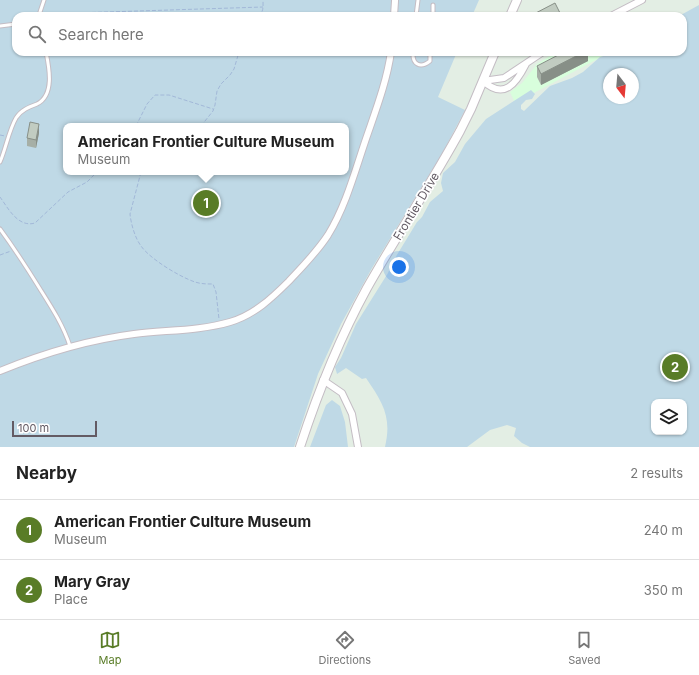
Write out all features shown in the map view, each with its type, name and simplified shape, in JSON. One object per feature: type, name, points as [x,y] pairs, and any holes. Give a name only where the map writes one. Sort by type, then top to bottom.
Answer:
[{"type":"street","points":[[394,12],[395,0]]},
{"type":"street","points":[[512,12],[516,0]]},
{"type":"street","points":[[619,12],[642,0]]},
{"type":"street","points":[[0,371],[43,354],[70,346],[116,337],[196,329],[220,324],[244,316],[270,300],[306,263],[328,235],[336,220],[350,188],[385,82],[390,56]]},
{"type":"street","name":"Frontier Drive","points":[[300,447],[323,380],[343,334],[363,295],[447,155],[471,109],[493,56]]},
{"type":"street","points":[[483,81],[504,78],[536,56]]},
{"type":"street","points":[[483,81],[490,88],[500,90],[506,89],[518,79],[526,64]]},
{"type":"street","points":[[323,380],[342,393],[352,414],[358,447]]},
{"type":"lane","points":[[41,12],[44,0]]},
{"type":"lane","points":[[416,12],[418,0]]},
{"type":"lane","points":[[433,5],[433,12]]},
{"type":"lane","points":[[0,26],[12,24]]},
{"type":"lane","points":[[0,162],[17,117],[24,110],[40,103],[47,93],[50,81],[47,56]]},
{"type":"lane","points":[[413,56],[416,62],[420,65],[425,65],[430,61],[430,56]]},
{"type":"lane","points":[[0,229],[15,249],[59,319],[66,333],[70,346]]},
{"type":"path","points":[[262,12],[263,0]]},
{"type":"path","points":[[124,12],[263,7]]},
{"type":"path","points":[[203,123],[214,109],[217,91],[234,69],[238,56]]},
{"type":"path","points":[[138,123],[147,104],[155,95],[169,95],[214,109]]},
{"type":"path","points":[[0,197],[17,220],[29,224],[35,223],[68,192],[87,182],[94,175]]},
{"type":"path","points":[[141,175],[130,214],[130,220],[140,246],[152,257],[180,275],[196,282],[213,284],[216,292],[220,324]]},
{"type":"path","points":[[0,255],[15,249]]},
{"type":"shaded area","points":[[0,0],[479,0],[474,12],[12,12],[12,56],[455,56],[438,97],[465,110],[442,154],[372,268],[341,324],[318,374],[294,447],[0,447]]},
{"type":"shaded area","points":[[699,5],[699,447],[530,447],[522,443],[514,436],[516,428],[507,425],[490,430],[467,447],[385,447],[387,436],[387,419],[377,395],[366,378],[362,379],[346,368],[337,374],[335,367],[341,358],[356,324],[430,202],[443,191],[441,183],[443,173],[455,162],[465,144],[486,119],[531,90],[535,94],[532,99],[526,100],[521,105],[521,109],[524,111],[550,86],[572,78],[583,72],[600,57],[603,56],[687,56],[686,12]]},
{"type":"shaded area","points":[[550,56],[603,56],[515,103],[510,92],[522,83],[537,64]]},
{"type":"shaded area","points":[[332,400],[340,406],[345,422],[348,447],[310,447],[326,405]]},
{"type":"building","points":[[555,3],[560,12],[538,12]]},
{"type":"building","points":[[556,56],[576,56],[541,74],[537,66]]},
{"type":"building","points":[[30,122],[39,124],[36,140],[27,138]]},
{"type":"place","name":"American Frontier Culture Museum","points":[[206,203]]},
{"type":"place","name":"Mary Gray","points":[[675,367]]}]
